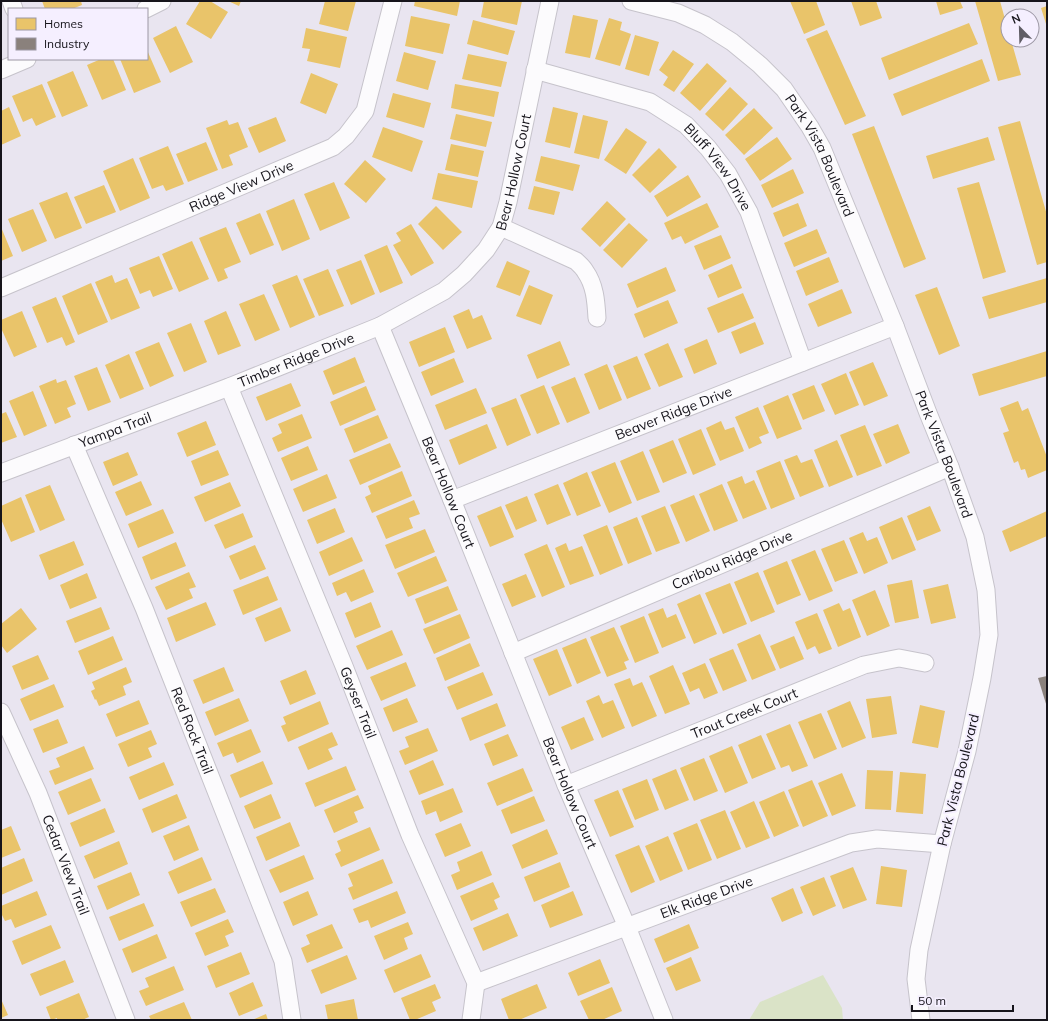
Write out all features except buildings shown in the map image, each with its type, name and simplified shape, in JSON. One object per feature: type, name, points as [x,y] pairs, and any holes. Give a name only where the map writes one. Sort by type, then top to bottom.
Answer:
[{"type":"street","points":[[148,8],[162,1]]},
{"type":"street","name":"Ridge View Drive","points":[[1,288],[333,147],[346,136],[365,111],[393,1]]},
{"type":"street","name":"Bear Hollow Court","points":[[550,1],[508,202],[501,228],[486,250],[464,274],[444,291],[380,326],[452,500],[566,785],[627,927],[664,1020]]},
{"type":"street","name":"Park Vista Boulevard","points":[[631,1],[678,13],[705,25],[732,42],[760,65],[784,89],[810,127],[822,148],[895,326],[950,467],[975,537],[986,590],[989,635],[982,678],[967,750],[942,844],[920,950],[916,979],[921,1020]]},
{"type":"street","points":[[1,70],[25,60]]},
{"type":"street","name":"Bluff View Drive","points":[[535,70],[650,102],[686,125],[708,148],[728,174],[749,212],[803,362]]},
{"type":"street","points":[[501,228],[576,261],[585,271],[593,286],[596,299],[597,318]]},
{"type":"street","name":"Timber Ridge Drive","points":[[229,387],[380,326]]},
{"type":"street","name":"Beaver Ridge Drive","points":[[452,500],[895,326]]},
{"type":"street","name":"Yampa Trail","points":[[1,473],[229,387]]},
{"type":"street","name":"Geyser Trail","points":[[229,387],[344,666],[410,834],[476,983]]},
{"type":"street","name":"Red Rock Trail","points":[[74,446],[144,608],[283,961],[292,1020]]},
{"type":"street","name":"Caribou Ridge Drive","points":[[513,653],[950,467]]},
{"type":"street","name":"Trout Creek Court","points":[[566,785],[864,666],[899,658],[925,663]]},
{"type":"street","name":"Cedar View Trail","points":[[1,712],[38,793],[126,1020]]},
{"type":"street","name":"Elk Ridge Drive","points":[[476,983],[851,843],[877,839],[942,844]]},
{"type":"street","points":[[471,1020],[476,983]]},
{"type":"green space","points":[[823,975],[842,1008],[843,1020],[749,1020],[760,1002]]}]
